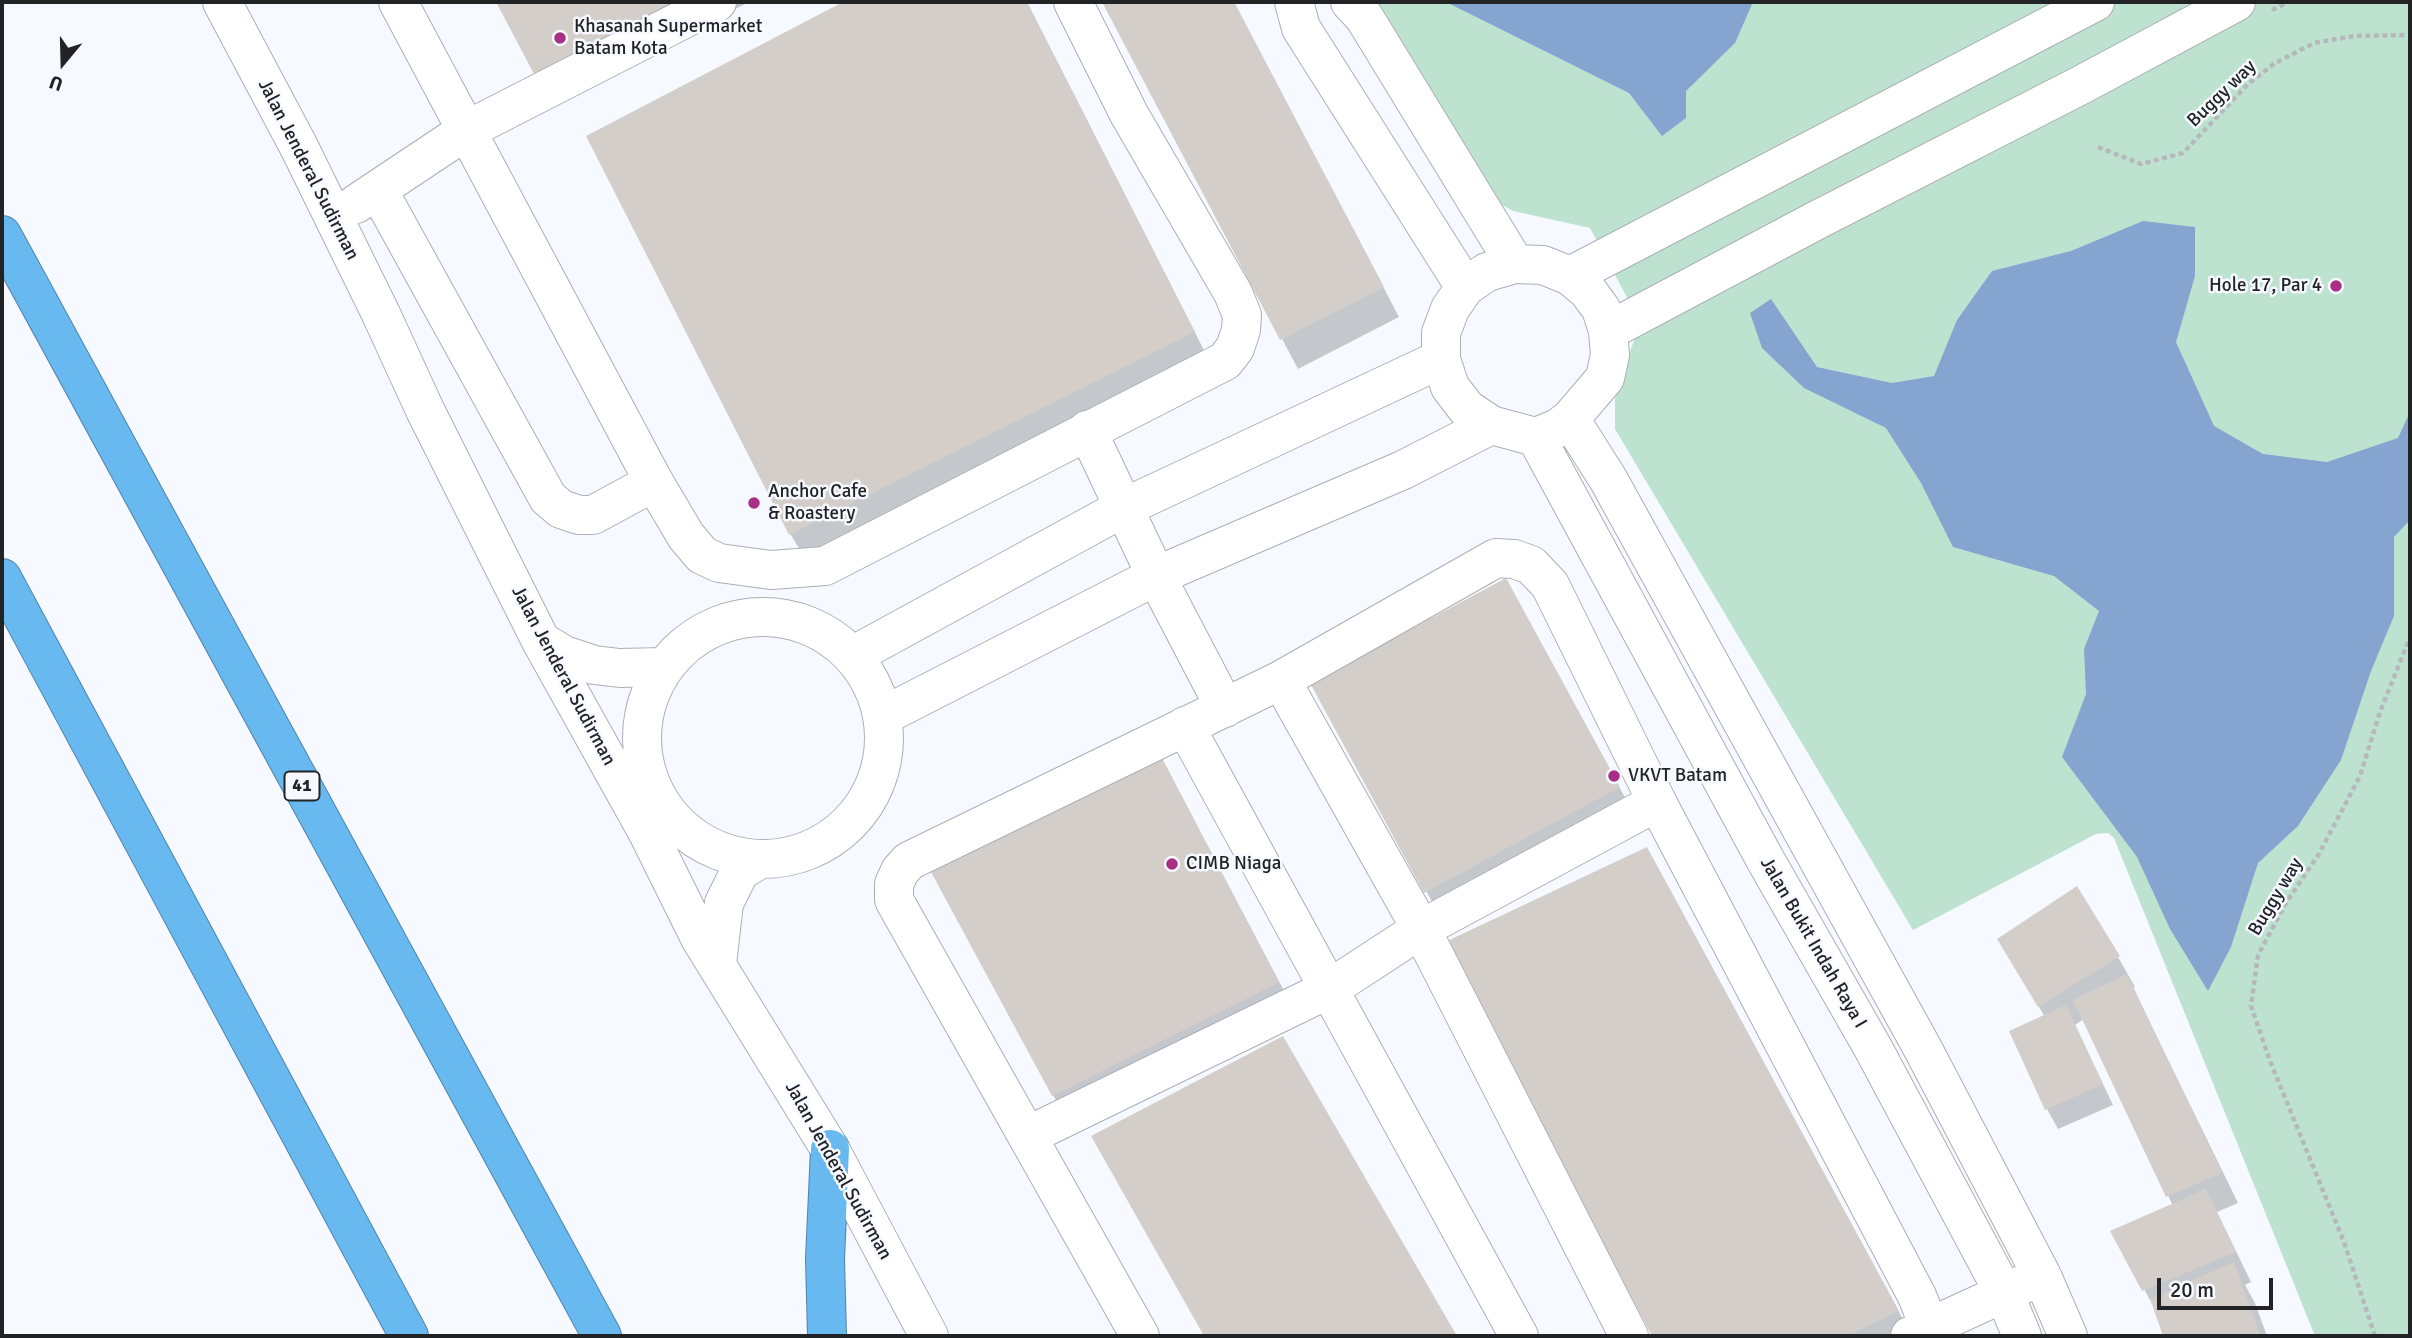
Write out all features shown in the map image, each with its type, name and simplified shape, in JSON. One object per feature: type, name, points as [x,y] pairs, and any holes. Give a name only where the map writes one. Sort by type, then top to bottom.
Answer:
[{"type":"highway","name":"41","points":[[2,235],[602,1336]]},
{"type":"highway","points":[[2,578],[409,1336]]},
{"type":"highway","points":[[827,1336],[825,1259],[830,1149]]},
{"type":"street","name":"Jalan Jenderal Sudirman","points":[[222,2],[299,147],[425,410],[541,640],[648,832],[700,938],[830,1149],[929,1336]]},
{"type":"street","points":[[398,2],[654,482],[686,536],[702,555],[719,563],[760,569],[825,566],[1225,361],[1235,348],[1241,330],[1242,315],[1233,293],[1129,114],[1073,2]]},
{"type":"street","points":[[332,219],[467,130],[717,2]]},
{"type":"street","points":[[1294,2],[1301,28],[1465,287]]},
{"type":"street","points":[[1350,2],[1364,18],[1515,264]]},
{"type":"street","points":[[1570,276],[2095,2]]},
{"type":"street","points":[[1608,331],[2236,2]]},
{"type":"street","points":[[378,190],[548,498],[561,509],[579,515],[593,515],[654,482]]},
{"type":"street","points":[[1515,264],[1543,265],[1570,276],[1588,290],[1601,309],[1608,331],[1610,355],[1605,378],[1570,419],[1558,428],[1536,436],[1491,425],[1467,409],[1450,387],[1441,359],[1441,333],[1450,309],[1465,287],[1487,272],[1515,264]]},
{"type":"street","points":[[852,656],[1123,508],[1441,359]]},
{"type":"street","points":[[1570,419],[1608,479],[1923,1049],[2042,1276],[2068,1336]]},
{"type":"street","points":[[883,716],[1156,576],[1403,470],[1491,425]]},
{"type":"street","points":[[1087,430],[1156,576],[1225,708]]},
{"type":"street","name":"Jalan Bukit Indah Raya I","points":[[1536,436],[1766,861],[1873,1048],[2004,1293],[2022,1336]]},
{"type":"street","points":[[1140,1336],[894,900],[894,884],[908,861],[1281,680],[1496,558],[1514,559],[1531,565],[1550,585],[1657,802],[1917,1296],[1924,1333],[2042,1276]]},
{"type":"street","points":[[717,964],[724,903],[740,871],[757,861],[815,848],[848,826],[871,795],[884,757],[883,716],[870,678],[852,656],[844,647],[809,625],[769,617],[729,621],[692,638],[663,667],[646,704],[641,743],[650,781],[670,815],[700,841],[757,861]]},
{"type":"street","points":[[541,640],[564,655],[594,665],[620,668],[663,667]]},
{"type":"street","points":[[1281,680],[1420,929],[1629,1336]]},
{"type":"street","points":[[1185,726],[1519,1336]]},
{"type":"street","points":[[1027,1136],[1329,989],[1420,929],[1657,802]]},
{"type":"path","name":"Buggy way","points":[[2098,147],[2141,164],[2183,153],[2248,84],[2275,63],[2314,43],[2354,36],[2410,35]]},
{"type":"path","name":"Buggy way","points":[[2375,1336],[2344,1242],[2270,1061],[2251,1006],[2258,955],[2286,903],[2319,853],[2360,776],[2380,712],[2410,636]]},
{"type":"green space","points":[[1374,2],[2410,2],[2410,1336],[2315,1336],[2114,838],[2108,833],[2096,834],[1913,930],[1615,429],[1615,399],[1623,368],[1641,324],[1590,228],[1513,211],[1481,193]]},
{"type":"water","points":[[1446,2],[1753,2],[1735,43],[1686,91],[1686,118],[1662,136],[1629,93]]},
{"type":"water","points":[[2143,221],[2195,227],[2195,276],[2176,342],[2214,426],[2263,454],[2327,462],[2398,438],[2410,412],[2410,520],[2394,537],[2394,616],[2371,671],[2341,760],[2298,826],[2258,863],[2231,947],[2208,991],[2170,929],[2137,857],[2062,757],[2086,694],[2084,649],[2099,611],[2054,576],[1953,547],[1921,483],[1886,428],[1804,388],[1762,348],[1750,313],[1771,299],[1817,367],[1892,383],[1934,376],[1957,320],[1992,271],[2071,251]]},
{"type":"building","name":"Khasanah Supermarket Batam Kota","points":[[496,2],[675,2],[534,74]]},
{"type":"building","points":[[843,2],[1027,2],[1195,332],[789,535],[586,136]]},
{"type":"building","points":[[1102,2],[1234,2],[1384,287],[1280,340]]},
{"type":"building","points":[[1506,578],[1620,787],[1424,893],[1310,683]]},
{"type":"building","points":[[1160,754],[1279,982],[1052,1096],[931,872]]},
{"type":"building","points":[[1647,847],[1899,1311],[1847,1336],[1652,1336],[1443,943]]},
{"type":"building","points":[[2077,886],[2120,956],[2038,1007],[1997,939]]},
{"type":"building","points":[[2127,974],[2222,1173],[2166,1197],[2073,1000]]},
{"type":"building","points":[[2066,1005],[2103,1084],[2045,1110],[2009,1031]]},
{"type":"building","points":[[1283,1036],[1457,1336],[1204,1336],[1091,1136]]},
{"type":"building","points":[[2206,1189],[2236,1252],[2142,1291],[2110,1231]]},
{"type":"building","points":[[2234,1262],[2260,1336],[2163,1336],[2150,1299]]},
{"type":"place","name":"Khasanah Supermarket Batam Kota","points":[[560,38]]},
{"type":"place","name":"Hole 17, Par 4","points":[[2336,286]]},
{"type":"place","name":"Anchor Cafe & Roastery","points":[[754,503]]},
{"type":"place","name":"VKVT Batam","points":[[1614,776]]},
{"type":"place","name":"CIMB Niaga","points":[[1172,864]]}]
